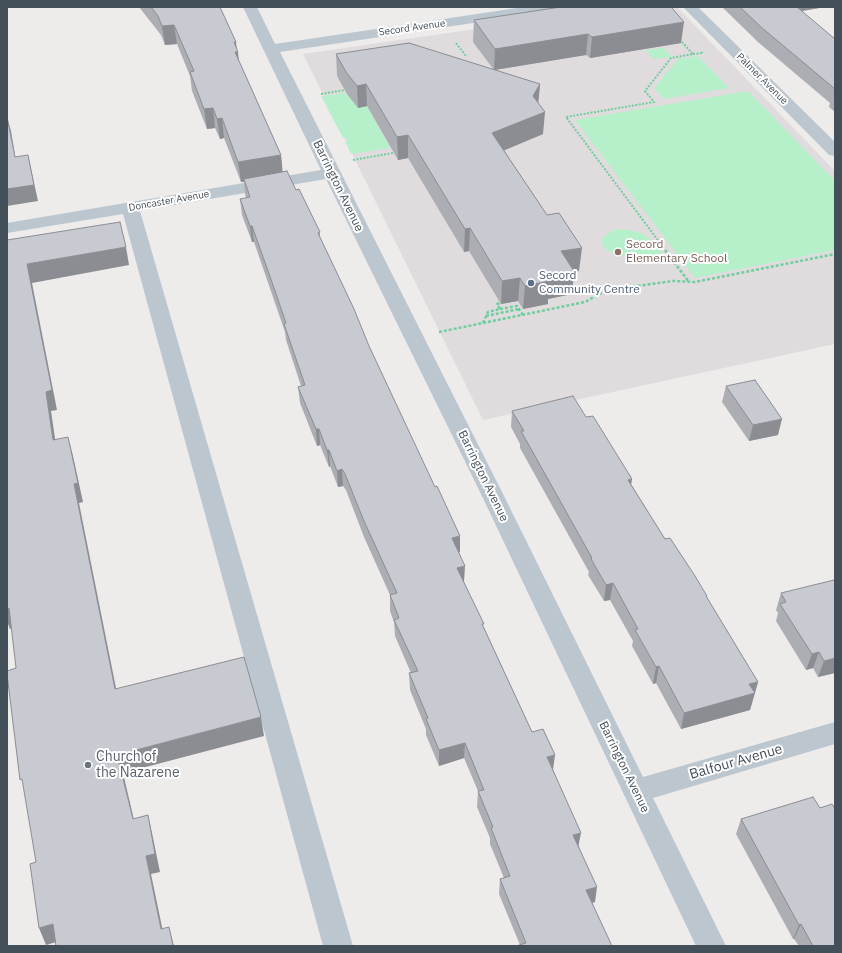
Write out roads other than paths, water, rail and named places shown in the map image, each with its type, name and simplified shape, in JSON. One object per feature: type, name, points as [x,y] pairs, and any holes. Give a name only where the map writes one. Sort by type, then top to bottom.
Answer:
[{"type":"street","name":"Barrington Avenue","points":[[250,7],[331,173],[491,492],[711,946]]},
{"type":"street","name":"Secord Avenue","points":[[270,49],[554,7]]},
{"type":"street","name":"Palmer Avenue","points":[[690,7],[835,151]]},
{"type":"street","name":"Doncaster Avenue","points":[[7,228],[331,173]]},
{"type":"street","points":[[130,207],[338,946]]},
{"type":"street","name":"Balfour Avenue","points":[[636,791],[835,733]]},
{"type":"place","name":"Secord Elementary School","points":[[618,252]]},
{"type":"place","name":"Secord Community Centre","points":[[531,283]]},
{"type":"place","name":"Church of the Nazarene","points":[[88,765]]}]
